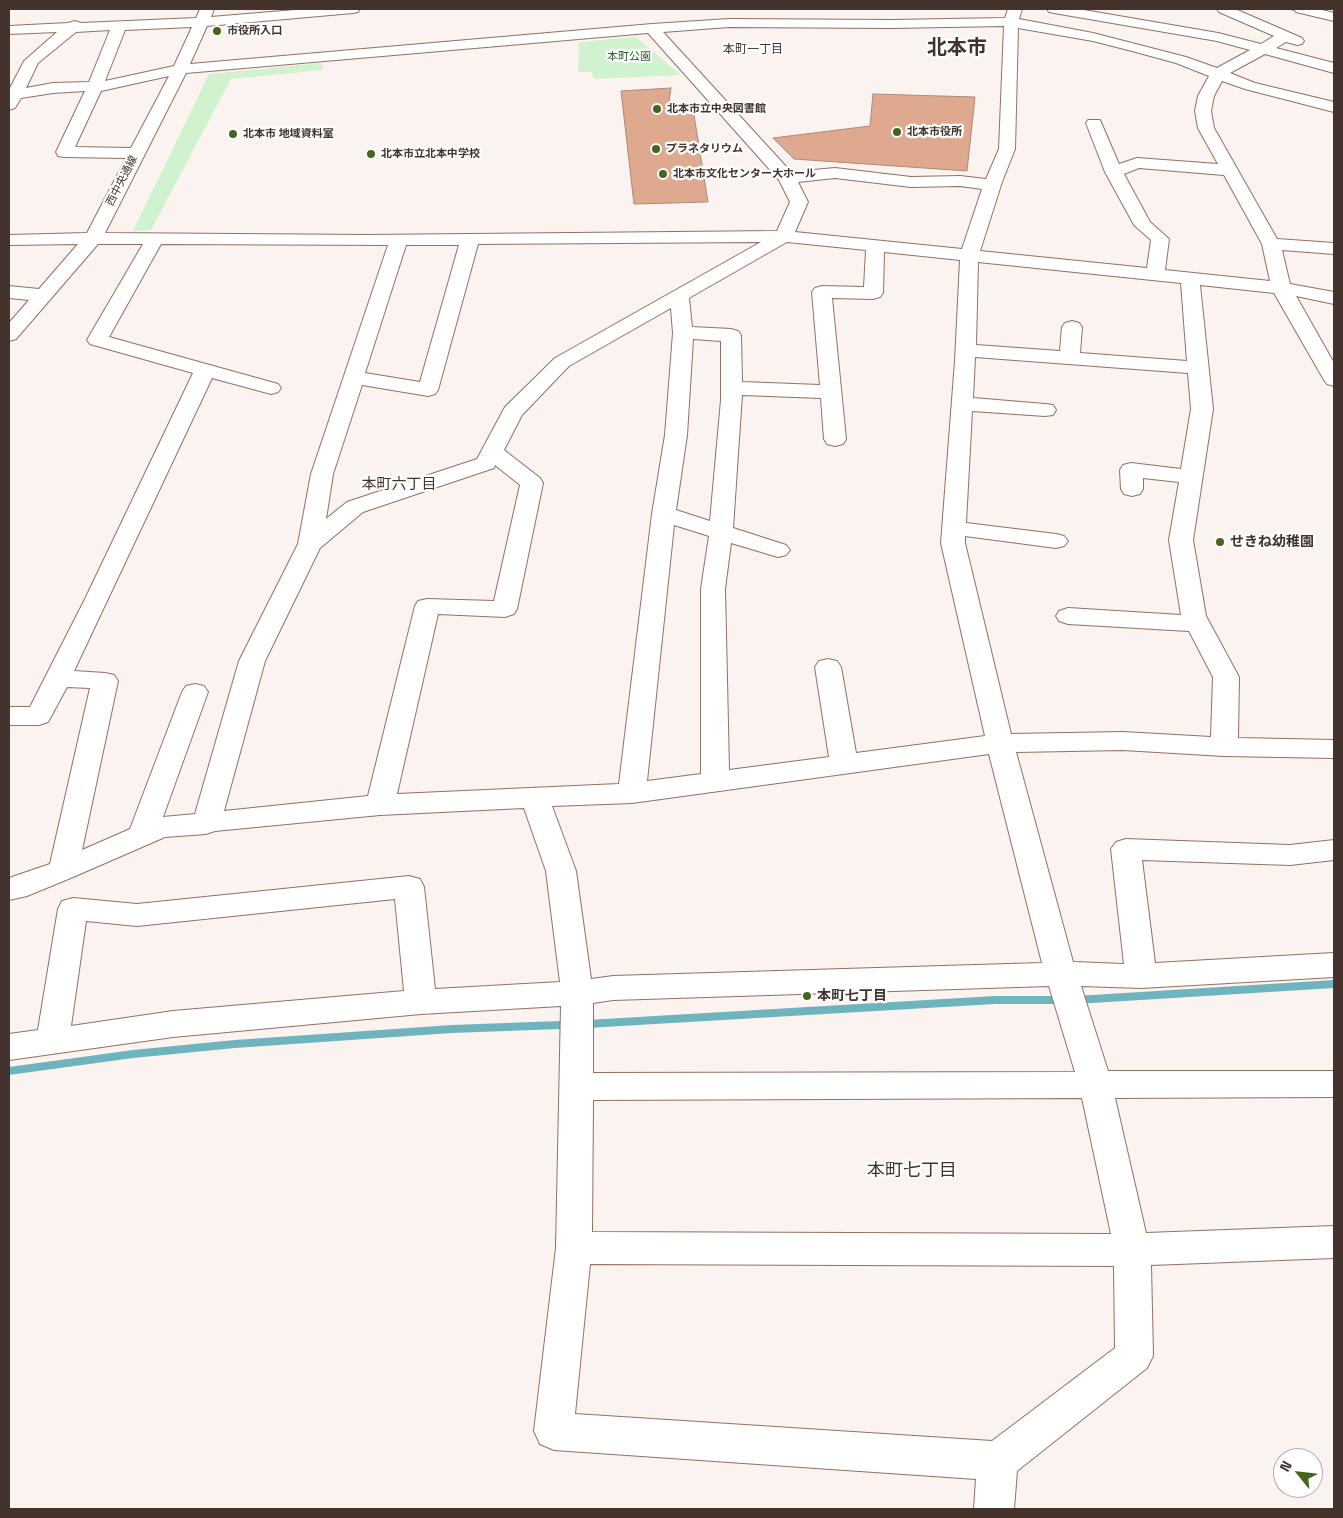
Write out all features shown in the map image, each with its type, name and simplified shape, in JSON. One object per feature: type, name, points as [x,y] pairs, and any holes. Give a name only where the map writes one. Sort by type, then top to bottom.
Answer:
[{"type":"street","points":[[9,30],[119,26],[205,15],[353,9]]},
{"type":"street","points":[[1054,9],[1178,29],[1264,48],[1334,68]]},
{"type":"street","points":[[1224,9],[1334,59]]},
{"type":"street","points":[[1301,9],[1334,17]]},
{"type":"street","points":[[11,98],[32,61],[70,28],[90,14]]},
{"type":"street","name":"西中央通線","points":[[9,335],[93,238],[180,69],[205,15]]},
{"type":"street","points":[[11,98],[53,88],[95,87],[180,69],[652,28],[729,16],[892,24],[1013,15],[1180,60],[1250,86],[1334,107]]},
{"type":"street","points":[[535,799],[561,871],[577,993],[574,1248],[554,1431],[998,1461],[1134,1356],[1132,1250],[1096,1086],[1061,974],[1000,743],[952,543],[966,350],[969,256],[992,185],[1007,149],[1013,15]]},
{"type":"street","points":[[119,26],[95,87],[64,152],[137,153]]},
{"type":"street","points":[[310,544],[355,507],[486,463],[513,412],[562,362],[784,236],[799,202],[787,178],[652,28]]},
{"type":"street","points":[[1286,36],[1218,74],[1206,96],[1203,111],[1206,128],[1271,244],[1281,288],[1334,380]]},
{"type":"street","points":[[1094,123],[1114,172],[1143,225],[1160,239],[1155,275]]},
{"type":"street","points":[[1114,172],[1137,163],[1230,170]]},
{"type":"street","points":[[787,178],[835,173],[912,182],[960,181],[992,185]]},
{"type":"street","points":[[9,240],[93,238],[470,239],[784,236],[1281,288],[1334,298]]},
{"type":"street","points":[[155,238],[97,340],[271,388]]},
{"type":"street","points":[[206,824],[252,660],[310,544],[322,474],[398,239]]},
{"type":"street","points":[[354,377],[428,390],[470,239]]},
{"type":"street","points":[[1271,244],[1334,248]]},
{"type":"street","points":[[834,439],[822,292],[873,293],[875,245]]},
{"type":"street","points":[[1190,279],[1202,409],[1180,540],[1194,616],[1226,677],[1224,747]]},
{"type":"street","points":[[9,292],[44,294]]},
{"type":"street","points":[[632,793],[664,514],[676,435],[683,333],[679,294]]},
{"type":"street","points":[[1070,358],[1072,327]]},
{"type":"street","points":[[683,333],[731,335],[732,388],[721,532],[713,588],[715,781]]},
{"type":"street","points":[[966,350],[1198,368]]},
{"type":"street","points":[[9,716],[39,716],[97,599],[205,370]]},
{"type":"street","points":[[732,388],[831,392]]},
{"type":"street","points":[[962,404],[1045,410]]},
{"type":"street","points":[[380,805],[427,606],[505,609],[532,482],[492,452]]},
{"type":"street","points":[[1132,489],[1131,470],[1191,477]]},
{"type":"street","points":[[664,514],[778,550]]},
{"type":"street","points":[[954,528],[1056,541]]},
{"type":"street","points":[[1068,616],[1198,624]]},
{"type":"street","points":[[828,667],[844,764]]},
{"type":"street","points":[[58,678],[105,681],[63,870]]},
{"type":"street","points":[[142,835],[195,692]]},
{"type":"street","points":[[9,888],[16,888],[63,870],[160,828],[380,805],[632,793],[1000,743],[1123,741],[1224,747],[1334,749]]},
{"type":"street","points":[[1141,976],[1126,849],[1290,855],[1334,850]]},
{"type":"street","points":[[52,1041],[73,908],[137,915],[409,887],[421,1002]]},
{"type":"street","points":[[9,1046],[173,1024],[421,1002],[577,993],[613,988],[1061,974],[1141,976],[1334,964]]},
{"type":"street","points":[[575,1087],[1334,1084]]},
{"type":"street","points":[[574,1248],[1132,1250],[1334,1242]]},
{"type":"street","points":[[994,1509],[998,1461]]},
{"type":"green space","name":"本町公園","points":[[636,37],[681,75],[595,79],[591,72],[578,72],[579,42]]},
{"type":"green space","points":[[321,63],[323,70],[231,79],[151,230],[133,231],[209,74]]},
{"type":"building","points":[[671,88],[669,102],[694,115],[708,202],[634,204],[621,91]]},
{"type":"building","name":"北本市役所","points":[[873,94],[975,97],[967,171],[794,159],[773,138],[870,126]]},
{"type":"waterway","points":[[1288,9],[1305,13]]},
{"type":"waterway","points":[[9,1071],[133,1054],[235,1044],[452,1029],[587,1024],[995,1000],[1076,1000],[1334,984]]},
{"type":"place","name":"市役所入口","points":[[217,31]]},
{"type":"place","name":"北本市立中央図書館","points":[[657,109]]},
{"type":"place","name":"北本市役所","points":[[897,132]]},
{"type":"place","name":"北本市 地域資料室","points":[[233,134]]},
{"type":"place","name":"プラネタリウム","points":[[656,149]]},
{"type":"place","name":"北本市立北本中学校","points":[[371,154]]},
{"type":"place","name":"北本市文化センター大ホール","points":[[663,174]]},
{"type":"place","name":"せきね幼稚園","points":[[1220,542]]},
{"type":"place","name":"本町七丁目","points":[[807,996]]},
{"type":"district","name":"北本市","points":[[957,49]]},
{"type":"district","name":"本町一丁目","points":[[753,50]]},
{"type":"district","name":"本町六丁目","points":[[399,485]]},
{"type":"district","name":"本町七丁目","points":[[912,1171]]}]
